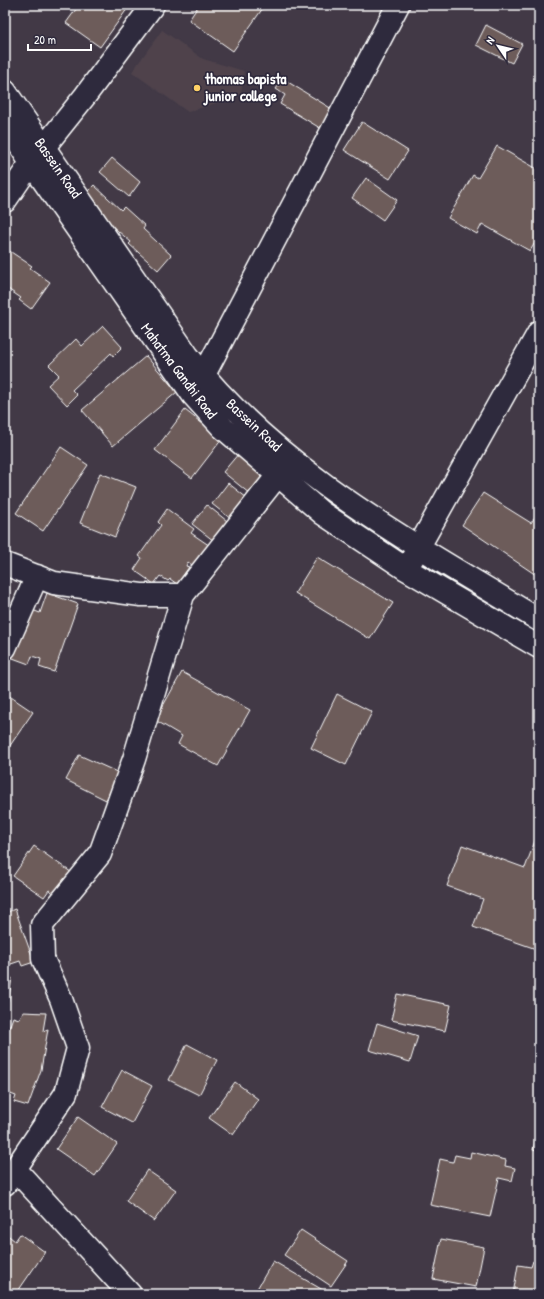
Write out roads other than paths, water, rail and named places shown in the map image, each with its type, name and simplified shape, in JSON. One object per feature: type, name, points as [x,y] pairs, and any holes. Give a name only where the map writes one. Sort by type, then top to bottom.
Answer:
[{"type":"main road","points":[[5,201],[37,155],[85,96],[152,5]]},
{"type":"main road","points":[[193,395],[398,5]]},
{"type":"main road","name":"Bassein Road","points":[[5,90],[37,155],[203,376],[255,430],[336,493],[419,547],[539,620]]},
{"type":"main road","points":[[5,122],[37,155]]},
{"type":"main road","name":"Mahatma Gandhi Road","points":[[37,155],[193,395],[223,428],[322,513],[406,569]]},
{"type":"main road","points":[[539,332],[406,569],[539,647]]},
{"type":"main road","points":[[130,1294],[10,1177],[66,1093],[78,1048],[61,999],[43,960],[42,925],[100,854],[134,759],[183,595],[278,475]]},
{"type":"main road","points":[[5,564],[54,583],[141,595],[183,595]]},
{"type":"main road","points":[[5,648],[37,576]]},
{"type":"place","name":"thomas bapista junior college","points":[[197,88]]}]
